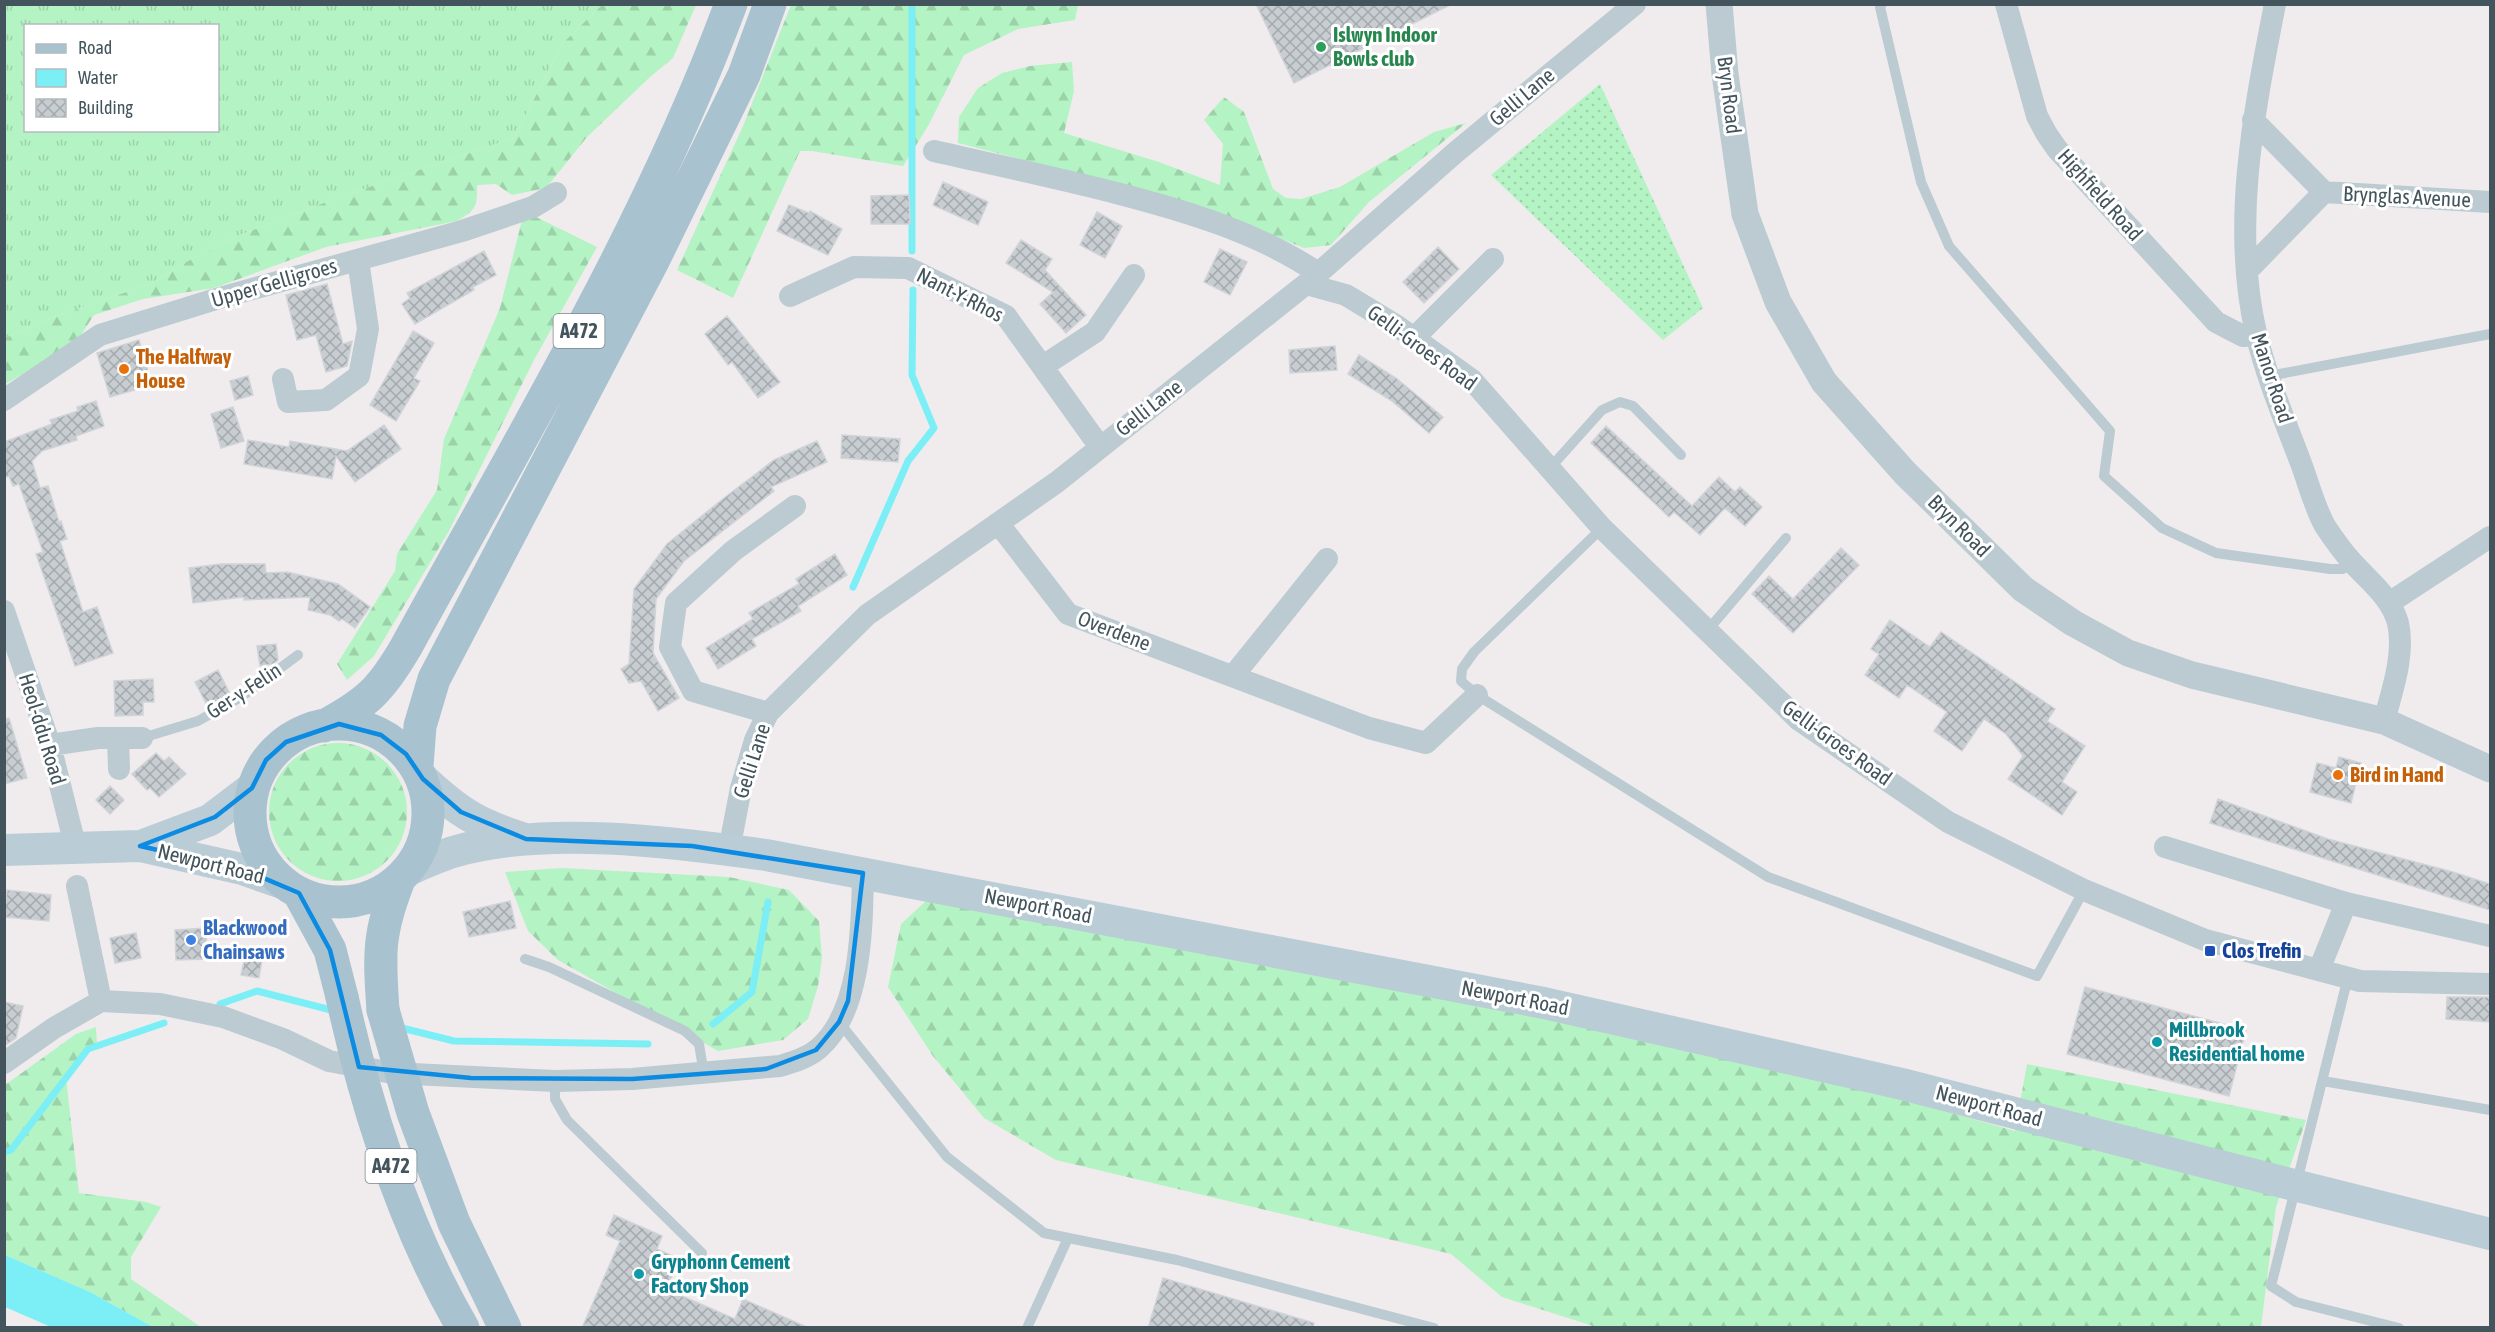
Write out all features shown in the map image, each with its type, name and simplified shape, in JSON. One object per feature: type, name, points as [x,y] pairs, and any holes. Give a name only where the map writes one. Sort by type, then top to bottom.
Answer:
[{"type":"main road","name":"A472","points":[[324,726],[371,697],[400,657],[611,270],[671,149],[715,48],[731,4]]},
{"type":"main road","name":"A472","points":[[420,773],[422,716],[437,671],[486,583],[654,259],[744,75],[770,4]]},
{"type":"main road","points":[[353,725],[366,728],[394,743],[420,773],[428,805],[428,820],[420,847],[402,875],[379,893],[353,900],[328,901],[290,888],[263,861],[251,830],[249,815],[252,788],[258,774],[276,750],[297,736],[324,726],[353,725]]},
{"type":"main road","name":"Newport Road","points":[[420,773],[448,803],[466,816],[500,831],[526,839]]},
{"type":"main road","name":"Newport Road","points":[[140,846],[198,826],[221,813],[252,788]]},
{"type":"main road","name":"Newport Road","points":[[402,875],[454,852],[526,839],[620,841],[729,850],[863,873],[1544,1003],[1902,1084],[2490,1234]]},
{"type":"main road","name":"Newport Road","points":[[4,850],[140,846],[242,869],[290,888]]},
{"type":"main road","name":"A472","points":[[402,875],[387,912],[380,943],[383,1010],[413,1113],[454,1223],[505,1328]]},
{"type":"main road","name":"A472","points":[[290,888],[330,950],[352,1045],[381,1141],[439,1286],[463,1328]]},
{"type":"street","name":"Gelli Lane","points":[[729,850],[741,788],[755,740],[768,713],[867,615],[1057,482],[1312,278],[1456,152],[1635,4]]},
{"type":"street","name":"Bryn Road","points":[[1719,4],[1725,74],[1745,214],[1778,302],[1824,382],[1905,473],[2023,589],[2073,623],[2128,653],[2192,675],[2384,721],[2490,769]]},
{"type":"street","name":"Highfield Road","points":[[2006,4],[2037,116],[2057,149],[2216,322],[2243,336],[2257,335]]},
{"type":"street","name":"Manor Road","points":[[2275,4],[2253,120],[2246,199],[2249,297],[2269,376],[2324,524],[2351,561],[2389,603],[2398,624],[2400,637],[2398,667],[2384,721]]},
{"type":"street","name":"Brynglas Avenue","points":[[2253,120],[2324,192],[2490,202]]},
{"type":"street","name":"Gelli-Groes Road","points":[[934,151],[1058,178],[1151,202],[1274,246],[1312,278],[1346,295],[1414,338],[1472,380],[1602,528],[1798,720],[1948,822],[2084,890],[2205,940],[2360,981],[2490,984]]},
{"type":"street","name":"Brynglas Avenue","points":[[2248,270],[2324,192]]},
{"type":"street","name":"Upper Gelligroes","points":[[4,400],[100,335],[216,299],[462,231],[533,207],[556,194]]},
{"type":"street","points":[[1414,338],[1494,259]]},
{"type":"street","points":[[284,379],[288,402],[326,400],[359,376],[368,329],[358,260]]},
{"type":"street","name":"Nant-Y-Rhos","points":[[790,296],[854,267],[908,268],[1006,316],[1100,447]]},
{"type":"street","points":[[1043,366],[1095,332],[1134,275]]},
{"type":"street","points":[[768,713],[693,691],[670,647],[676,603],[734,551],[795,506]]},
{"type":"street","name":"Overdene","points":[[998,523],[1068,614],[1369,728],[1426,743],[1477,695]]},
{"type":"street","points":[[2389,603],[2490,537]]},
{"type":"street","points":[[1233,676],[1327,559]]},
{"type":"street","name":"Heol-ddu Road","points":[[4,611],[50,745],[76,849]]},
{"type":"street","name":"Ger-y-Felin","points":[[50,745],[98,738],[142,738]]},
{"type":"street","points":[[118,739],[119,769]]},
{"type":"street","points":[[2165,847],[2346,903],[2490,936]]},
{"type":"street","points":[[4,1063],[54,1028],[101,1001],[160,1004],[223,1017],[284,1039],[329,1061],[392,1073],[555,1081],[766,1069],[800,1059],[816,1050],[839,1022],[853,981],[862,909],[863,873]]},
{"type":"street","points":[[77,886],[101,1001]]},
{"type":"street","points":[[2319,970],[2346,903]]},
{"type":"lane","points":[[1882,4],[1880,7],[1921,182],[1950,246],[2110,431],[2104,476],[2162,528],[2216,553],[2330,569],[2343,568],[2351,561]]},
{"type":"lane","points":[[2269,376],[2490,334]]},
{"type":"lane","points":[[1550,468],[1602,410],[1620,402],[1633,406],[1681,455]]},
{"type":"lane","points":[[1602,528],[1474,652],[1462,669],[1461,681],[1477,695],[1768,877],[2037,976],[2084,890]]},
{"type":"lane","points":[[1708,630],[1786,538]]},
{"type":"lane","name":"Ger-y-Felin","points":[[142,738],[198,721],[241,698],[298,655]]},
{"type":"lane","points":[[525,958],[686,1030],[699,1044],[704,1074]]},
{"type":"lane","points":[[2348,977],[2298,1186],[2271,1286],[2296,1302],[2399,1328]]},
{"type":"lane","points":[[839,1022],[947,1157],[1044,1233],[1177,1260],[1434,1328]]},
{"type":"lane","points":[[555,1081],[555,1100],[567,1120],[702,1253]]},
{"type":"lane","points":[[2323,1081],[2490,1110]]},
{"type":"lane","points":[[1027,1328],[1068,1238]]},
{"type":"highlighted area","points":[[339,724],[381,735],[406,754],[423,779],[461,812],[526,839],[692,846],[863,873],[848,1001],[839,1022],[816,1050],[766,1069],[632,1079],[471,1078],[359,1067],[330,950],[299,893],[242,869],[140,846],[215,817],[252,788],[266,760],[286,742]]},
{"type":"green space","points":[[5,5],[602,5],[563,43],[514,138],[334,199],[240,235],[186,262],[155,282],[49,319],[5,338]]},
{"type":"green space","points":[[602,5],[696,5],[673,58],[587,137],[546,188],[512,195],[496,184],[477,185],[474,207],[457,221],[326,247],[214,288],[143,299],[94,315],[79,338],[50,359],[5,384],[5,338],[49,319],[155,282],[186,262],[240,235],[334,199],[514,138],[563,43]]},
{"type":"green space","points":[[791,5],[1078,5],[1075,20],[1018,29],[964,55],[928,126],[903,166],[800,151],[733,298],[677,270],[743,126]]},
{"type":"green space","points":[[1072,62],[1074,91],[1064,133],[1159,162],[1220,185],[1223,144],[1204,120],[1224,97],[1244,112],[1273,189],[1286,198],[1301,199],[1340,187],[1434,132],[1466,123],[1369,202],[1331,245],[1304,248],[1237,221],[1104,181],[958,143],[959,117],[978,88],[1002,73],[1030,66]]},
{"type":"green space","points":[[1600,84],[1703,308],[1663,340],[1491,175]]},
{"type":"green space","points":[[534,216],[597,247],[534,360],[449,531],[374,656],[347,680],[337,664],[395,571],[397,554],[437,490],[444,439],[500,308],[522,220]]},
{"type":"green space","points":[[338,743],[364,749],[387,763],[401,786],[407,812],[401,838],[387,861],[364,875],[338,881],[312,875],[289,861],[275,838],[269,812],[275,786],[289,763],[312,749]]},
{"type":"green space","points":[[562,868],[729,877],[789,890],[819,921],[822,958],[818,986],[808,1019],[783,1040],[718,1051],[558,960],[528,931],[505,872]]},
{"type":"green space","points":[[926,901],[1327,972],[1806,1072],[2015,1131],[2027,1064],[2306,1120],[2276,1207],[2261,1327],[1596,1327],[1502,1297],[1451,1254],[1056,1160],[984,1118],[933,1056],[888,987],[901,924]]},
{"type":"green space","points":[[96,1027],[97,1046],[88,1049],[66,1078],[79,1193],[146,1202],[161,1207],[131,1257],[131,1279],[201,1327],[153,1327],[90,1292],[5,1255],[5,1085],[76,1034]]},
{"type":"water","points":[[5,1255],[90,1292],[153,1327],[51,1327],[5,1307]]},
{"type":"building","name":"Islwyn Indoor Bowls club","points":[[1256,4],[1452,4],[1294,83]]},
{"type":"building","points":[[943,182],[988,202],[978,225],[933,205]]},
{"type":"building","points":[[909,195],[910,224],[871,224],[871,196]]},
{"type":"building","points":[[789,205],[809,213],[810,211],[842,229],[828,255],[777,231]]},
{"type":"building","points":[[1097,212],[1122,226],[1105,258],[1080,245]]},
{"type":"building","points":[[1021,240],[1052,259],[1045,270],[1086,315],[1066,333],[1040,304],[1053,292],[1006,263]]},
{"type":"building","points":[[1438,247],[1459,269],[1424,303],[1403,282]]},
{"type":"building","points":[[1220,249],[1247,262],[1230,295],[1204,282]]},
{"type":"building","points":[[484,251],[496,275],[415,324],[402,304],[410,298],[407,293]]},
{"type":"building","points":[[327,284],[343,344],[352,341],[347,366],[326,372],[316,335],[297,340],[286,295]]},
{"type":"building","points":[[727,316],[780,382],[758,398],[732,362],[728,365],[705,334]]},
{"type":"building","points":[[413,331],[434,343],[414,378],[420,381],[396,421],[370,405]]},
{"type":"building","points":[[139,340],[152,385],[110,397],[97,353]]},
{"type":"building","points":[[1335,346],[1337,370],[1290,373],[1289,350]]},
{"type":"building","points":[[1359,355],[1396,378],[1443,417],[1429,433],[1392,401],[1348,374]]},
{"type":"building","points":[[248,376],[253,395],[235,400],[230,381]]},
{"type":"building","points":[[96,401],[104,426],[76,436],[77,440],[42,451],[32,461],[40,488],[48,486],[59,522],[61,521],[67,539],[60,541],[83,612],[97,607],[113,653],[75,666],[36,554],[43,552],[19,484],[13,486],[9,476],[4,478],[4,442],[52,424],[50,420],[78,411],[77,407]]},
{"type":"building","points":[[233,407],[244,441],[221,448],[211,414]]},
{"type":"building","points":[[384,425],[401,449],[355,482],[336,456],[332,479],[244,464],[248,440],[289,447],[290,441],[347,451]]},
{"type":"building","points":[[1606,426],[1692,506],[1719,477],[1735,492],[1740,487],[1762,507],[1745,526],[1725,508],[1700,535],[1674,512],[1669,517],[1591,443]]},
{"type":"building","points":[[842,435],[900,439],[898,462],[841,458]]},
{"type":"building","points":[[817,441],[827,462],[771,487],[774,491],[684,561],[656,599],[653,653],[679,698],[658,711],[641,681],[629,683],[621,669],[629,664],[634,589],[667,544],[774,460]]},
{"type":"building","points":[[1841,548],[1859,565],[1793,633],[1752,594],[1769,576],[1793,599]]},
{"type":"building","points":[[835,554],[847,575],[798,606],[801,611],[752,639],[756,646],[718,669],[706,648],[753,619],[749,613],[799,584],[796,579]]},
{"type":"building","points":[[221,564],[265,564],[266,573],[287,572],[338,584],[370,607],[355,628],[342,619],[339,621],[330,615],[308,610],[310,597],[244,600],[244,597],[193,603],[189,568]]},
{"type":"building","points":[[1890,620],[1930,647],[1941,632],[2055,709],[2047,721],[2085,746],[2062,782],[2077,792],[2062,815],[2008,779],[2023,756],[2006,734],[1984,719],[1962,751],[1934,731],[1947,712],[1907,685],[1899,698],[1865,675],[1879,654],[1871,649]]},
{"type":"building","points":[[276,644],[278,660],[273,664],[260,666],[257,646]]},
{"type":"building","points":[[218,670],[230,694],[208,707],[195,682]]},
{"type":"building","points":[[153,679],[154,702],[143,702],[143,715],[115,716],[114,681]]},
{"type":"building","points":[[9,718],[27,778],[4,784],[4,719]]},
{"type":"building","points":[[156,753],[164,761],[169,757],[186,774],[159,797],[150,788],[147,790],[132,774]]},
{"type":"building","points":[[2339,757],[2361,763],[2351,803],[2310,792],[2317,763],[2336,768]]},
{"type":"building","points":[[110,786],[124,800],[110,814],[96,800]]},
{"type":"building","points":[[2218,799],[2328,839],[2490,884],[2490,910],[2210,823]]},
{"type":"building","points":[[7,890],[51,895],[49,921],[4,917]]},
{"type":"building","points":[[510,901],[516,928],[469,937],[463,912]]},
{"type":"building","name":"Blackwood Chainsaws","points":[[206,928],[207,959],[176,960],[175,930]]},
{"type":"building","points":[[136,933],[141,958],[115,963],[110,938]]},
{"type":"building","name":"Blackwood Chainsaws","points":[[246,951],[263,954],[259,978],[241,975]]},
{"type":"building","name":"Millbrook Residential home","points":[[2085,987],[2246,1030],[2229,1096],[2067,1054]]},
{"type":"building","points":[[2447,997],[2490,997],[2490,1022],[2446,1019]]},
{"type":"building","points":[[4,1002],[23,1006],[16,1038],[4,1046]]},
{"type":"building","name":"Gryphonn Cement Factory Shop","points":[[614,1215],[662,1236],[657,1249],[679,1259],[666,1289],[735,1319],[743,1299],[809,1328],[582,1328],[620,1241],[606,1235]]},
{"type":"building","points":[[1163,1278],[1314,1323],[1313,1328],[1148,1328]]},
{"type":"waterway","points":[[912,4],[912,251]]},
{"type":"waterway","points":[[853,587],[908,461],[934,428],[912,375],[913,290]]},
{"type":"waterway","points":[[713,1024],[752,992],[768,902]]},
{"type":"waterway","points":[[220,1004],[257,991],[335,1011]]},
{"type":"waterway","points":[[4,1152],[11,1150],[88,1049],[164,1023]]},
{"type":"waterway","points":[[398,1027],[454,1041],[648,1044]]},
{"type":"place","name":"Islwyn Indoor Bowls club","points":[[1321,47]]},
{"type":"place","name":"The Halfway House","points":[[124,369]]},
{"type":"place","name":"Bird in Hand","points":[[2338,775]]},
{"type":"place","name":"Blackwood Chainsaws","points":[[191,940]]},
{"type":"place","name":"Clos Trefin","points":[[2210,951]]},
{"type":"place","name":"Millbrook Residential home","points":[[2157,1042]]},
{"type":"place","name":"Gryphonn Cement Factory Shop","points":[[639,1274]]}]
